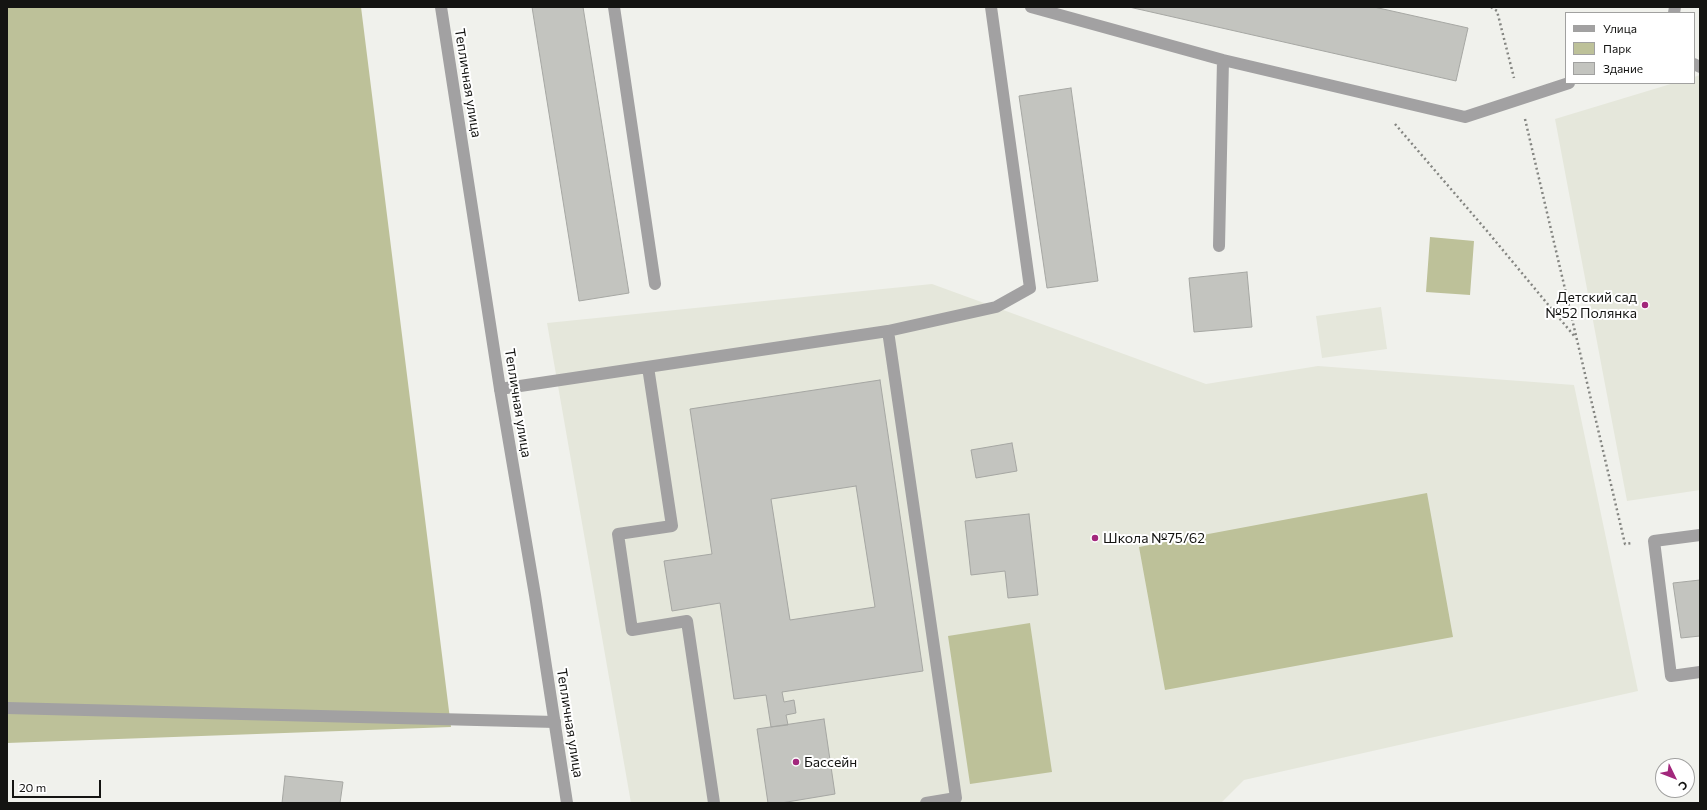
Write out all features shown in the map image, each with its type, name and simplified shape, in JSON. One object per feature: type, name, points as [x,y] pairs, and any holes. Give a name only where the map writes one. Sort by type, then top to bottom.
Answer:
[{"type":"street","name":"Тепличная улица","points":[[441,7],[500,389],[567,803]]},
{"type":"street","points":[[614,7],[655,284]]},
{"type":"street","points":[[500,389],[888,331],[996,307],[1030,288],[992,7]]},
{"type":"street","points":[[1031,7],[1223,60],[1465,117],[1566,84]]},
{"type":"street","points":[[1219,246],[1223,60]]},
{"type":"street","points":[[888,331],[956,798],[926,803]]},
{"type":"street","points":[[648,367],[672,526],[618,534],[632,630],[688,621],[714,803]]},
{"type":"street","points":[[1700,535],[1654,541],[1671,676],[1700,672]]},
{"type":"street","points":[[7,708],[555,722]]},
{"type":"path","points":[[1491,7],[1496,11],[1520,99],[1624,544],[1654,541]]},
{"type":"path","points":[[1370,95],[1488,232],[1576,339]]},
{"type":"shaded area","name":"Детский сад №52 Полянка","points":[[1700,75],[1700,490],[1627,501],[1555,119],[1671,84],[1695,84],[1695,77]]},
{"type":"shaded area","name":"Школа №75/62","points":[[932,284],[1206,384],[1318,366],[1574,385],[1638,691],[1244,780],[1221,803],[631,803],[547,323]]},
{"type":"shaded area","points":[[1381,307],[1387,349],[1322,358],[1316,316]]},
{"type":"green space","points":[[7,7],[361,7],[451,727],[7,743]]},
{"type":"green space","points":[[1430,237],[1474,241],[1470,295],[1426,292]]},
{"type":"green space","points":[[1427,493],[1453,637],[1165,690],[1139,547]]},
{"type":"green space","points":[[1030,623],[1052,772],[970,784],[948,636]]},
{"type":"building","points":[[532,7],[583,7],[629,293],[579,301]]},
{"type":"building","points":[[1129,7],[1374,7],[1468,28],[1456,81]]},
{"type":"building","points":[[1071,88],[1098,281],[1047,288],[1019,96]]},
{"type":"building","points":[[1247,272],[1252,327],[1194,332],[1189,278]]},
{"type":"building","points":[[880,380],[923,671],[782,692],[784,702],[794,700],[796,713],[786,715],[788,725],[771,727],[766,695],[734,699],[720,603],[672,611],[664,561],[712,554],[690,409]],"holes":[[[856,486],[875,607],[790,620],[771,499]]]},
{"type":"building","points":[[1012,443],[1017,471],[976,478],[971,450]]},
{"type":"building","points":[[1029,514],[1038,595],[1008,598],[1005,571],[971,575],[965,521]]},
{"type":"building","points":[[1700,580],[1700,636],[1681,638],[1673,583]]},
{"type":"building","name":"Бассейн","points":[[824,719],[835,794],[781,803],[768,803],[757,729]]},
{"type":"building","points":[[285,776],[343,782],[340,803],[282,803]]},
{"type":"place","name":"Детский сад №52 Полянка","points":[[1645,305]]},
{"type":"place","name":"Школа №75/62","points":[[1095,538]]},
{"type":"place","name":"Бассейн","points":[[796,762]]}]
